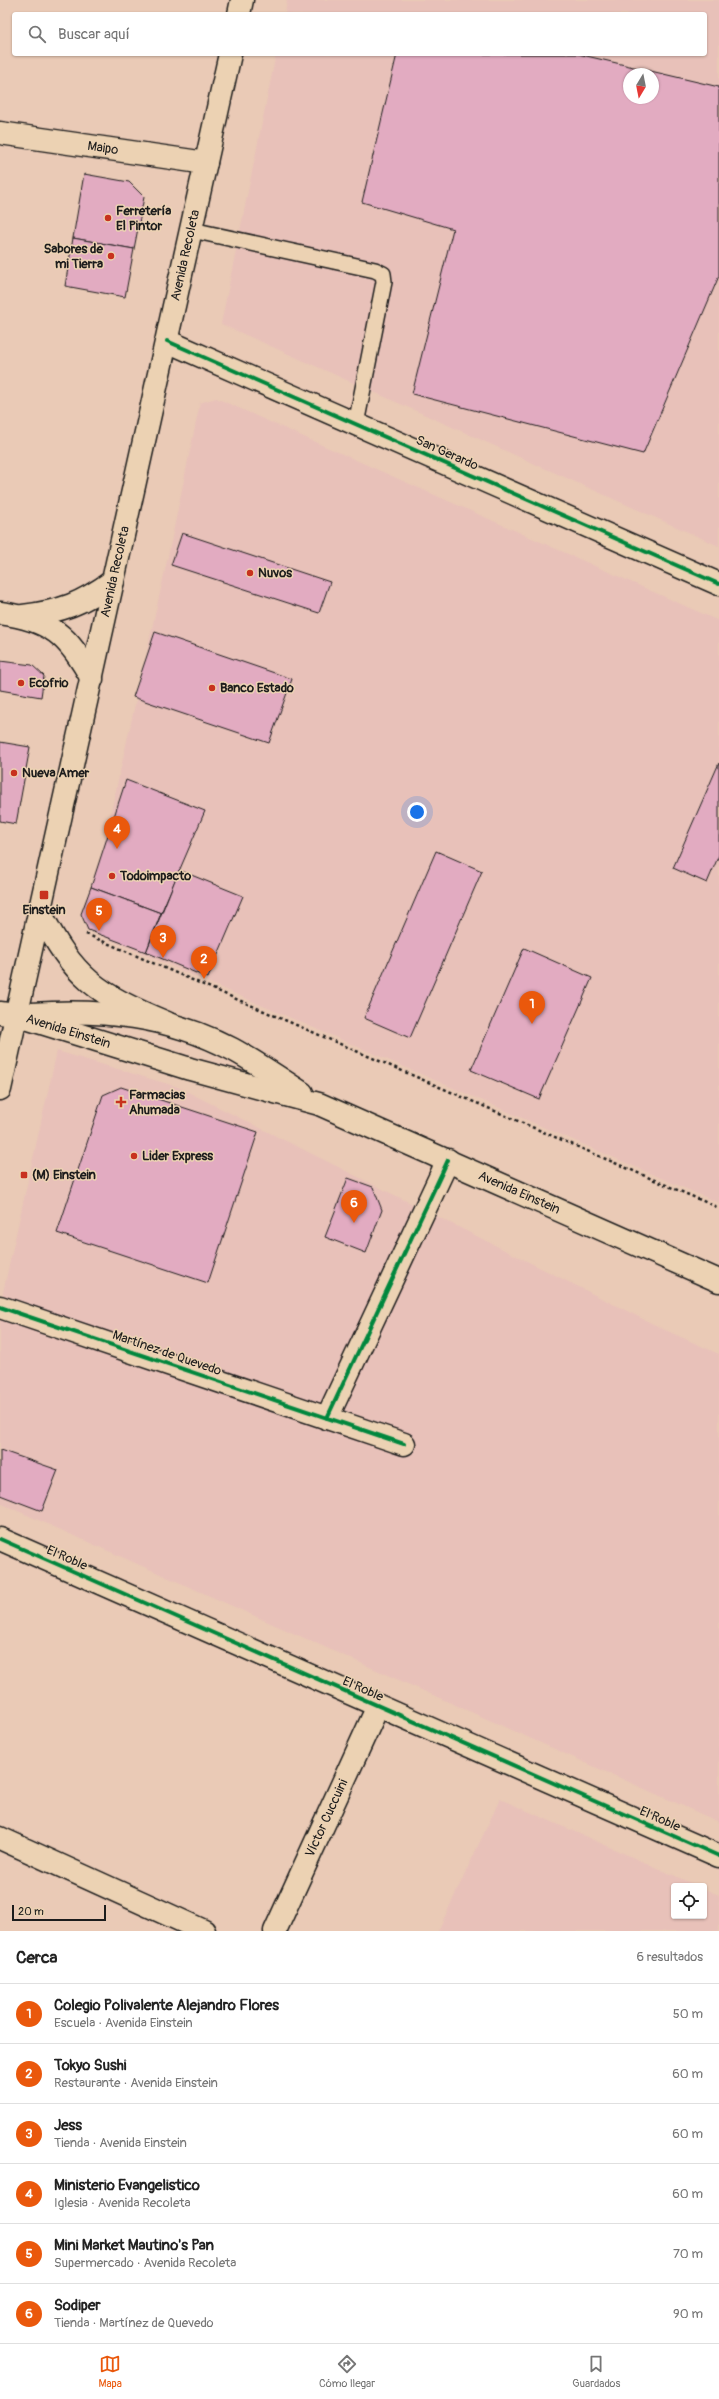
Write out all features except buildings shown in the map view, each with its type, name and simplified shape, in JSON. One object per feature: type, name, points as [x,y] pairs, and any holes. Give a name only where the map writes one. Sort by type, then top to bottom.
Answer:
[{"type":"street","points":[[239,12],[242,0]]},
{"type":"street","name":"Avenida Recoleta","points":[[0,1089],[8,1014],[39,910],[192,230],[230,56]]},
{"type":"street","name":"Maipo","points":[[0,133],[206,163]]},
{"type":"street","name":"San Gerardo","points":[[167,341],[719,584]]},
{"type":"street","points":[[22,616],[55,612],[86,600],[113,581]]},
{"type":"street","points":[[0,613],[22,616],[52,628],[76,650],[92,678]]},
{"type":"street","points":[[39,910],[64,955],[89,982],[120,1003],[167,1024]]},
{"type":"street","name":"Avenida Einstein","points":[[8,1014],[86,1011],[124,1015],[167,1024],[232,1049],[319,1104]]},
{"type":"street","name":"Avenida Einstein","points":[[8,1014],[213,1075],[319,1104],[719,1281]]},
{"type":"street","points":[[328,1418],[448,1160]]},
{"type":"street","name":"Martínez de Quevedo","points":[[0,1307],[404,1444]]},
{"type":"street","name":"El Roble","points":[[0,1539],[719,1856]]},
{"type":"street","name":"Víctor Cuccuini","points":[[275,1931],[378,1706]]},
{"type":"street","points":[[0,1838],[204,1931]]},
{"type":"lane","points":[[192,230],[375,270],[383,274],[384,282],[356,424]]},
{"type":"path","points":[[79,930],[719,1208]]},
{"type":"shaded area","points":[[287,0],[719,0],[719,546],[221,324],[276,56],[707,56],[707,12],[285,12]]},
{"type":"shaded area","points":[[216,398],[719,621],[719,1203],[85,929],[167,561],[200,403]]},
{"type":"shaded area","points":[[57,1051],[178,1087],[663,1329],[719,1354],[719,1822],[0,1503],[0,1306]]},
{"type":"shaded area","points":[[500,1799],[691,1883],[671,1883],[671,1919],[707,1919],[707,1890],[719,1895],[719,1931],[438,1931]]},
{"type":"cycle path","points":[[167,341],[719,584]]},
{"type":"cycle path","points":[[327,1418],[448,1160]]},
{"type":"cycle path","points":[[0,1307],[404,1444]]},
{"type":"cycle path","points":[[0,1539],[719,1856]]},
{"type":"place","name":"Ferretería El Pintor","points":[[108,218]]},
{"type":"place","name":"Sabores de mi Tierra","points":[[111,256]]},
{"type":"place","name":"Nuvos","points":[[250,573]]},
{"type":"place","name":"Ecofrio","points":[[21,683]]},
{"type":"place","name":"Banco Estado","points":[[212,688]]},
{"type":"place","name":"Nueva Amer","points":[[14,773]]},
{"type":"place","name":"Ministerio Evangelistico","points":[[117,849]]},
{"type":"place","name":"Todoimpacto","points":[[112,876]]},
{"type":"place","name":"Einstein","points":[[44,895]]},
{"type":"place","name":"Mini Market Mautino's Pan","points":[[99,931]]},
{"type":"place","name":"Jess","points":[[163,958]]},
{"type":"place","name":"Tokyo Sushi","points":[[204,979]]},
{"type":"place","name":"Colegio Polivalente Alejandro Flores","points":[[532,1024]]},
{"type":"place","name":"Farmacias Ahumada","points":[[121,1102]]},
{"type":"place","name":"Lider Express","points":[[134,1156]]},
{"type":"place","name":"(M) Einstein","points":[[24,1175]]},
{"type":"place","name":"Sodiper","points":[[354,1223]]}]
